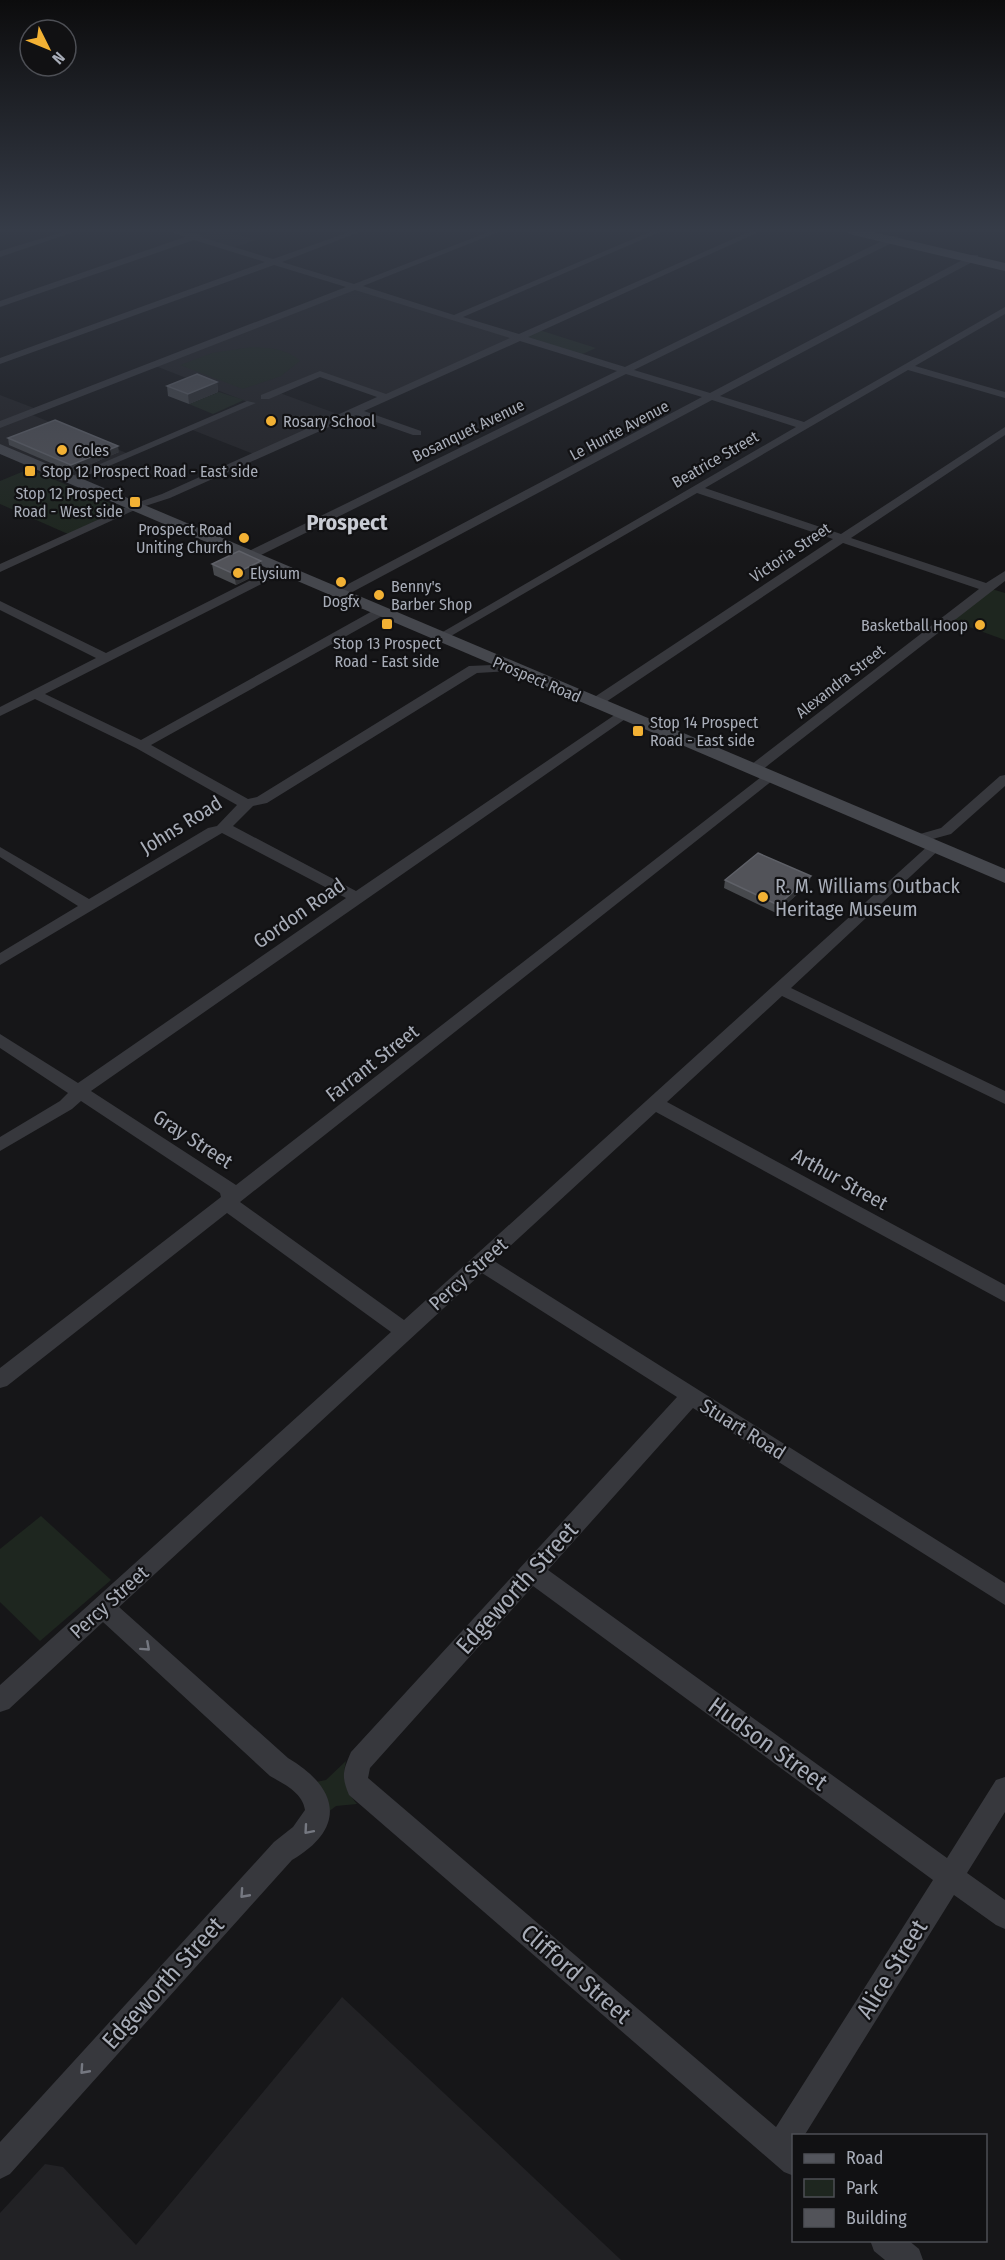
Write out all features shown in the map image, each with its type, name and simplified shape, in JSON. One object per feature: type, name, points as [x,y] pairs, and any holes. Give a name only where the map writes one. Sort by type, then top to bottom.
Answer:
[{"type":"main road","name":"Prospect Road","points":[[2,452],[440,637],[474,661],[510,668],[761,773],[935,842],[1005,877]]},
{"type":"street","points":[[0,361],[67,336]]},
{"type":"street","points":[[0,425],[228,336]]},
{"type":"street","points":[[513,336],[805,426]]},
{"type":"street","points":[[0,568],[521,336]]},
{"type":"street","name":"Bosanquet Avenue","points":[[249,556],[690,336]]},
{"type":"street","name":"Le Hunte Avenue","points":[[339,594],[827,336]]},
{"type":"street","name":"Beatrice Street","points":[[440,637],[959,336]]},
{"type":"street","points":[[907,367],[1005,395]]},
{"type":"street","points":[[265,397],[320,374],[386,397]]},
{"type":"street","points":[[70,479],[251,403]]},
{"type":"street","points":[[355,411],[417,433]]},
{"type":"street","name":"Victoria Street","points":[[595,703],[1005,430]]},
{"type":"street","points":[[696,489],[988,588]]},
{"type":"street","points":[[137,508],[148,507],[166,496]]},
{"type":"street","points":[[0,711],[281,569]]},
{"type":"street","name":"Alexandra Street","points":[[761,773],[1005,575]]},
{"type":"street","points":[[0,605],[106,658]]},
{"type":"street","points":[[141,745],[380,612]]},
{"type":"street","name":"Johns Road","points":[[0,960],[213,831],[222,829],[248,803],[262,800],[474,661]]},
{"type":"street","points":[[34,694],[141,745],[241,802],[248,803]]},
{"type":"street","name":"Gordon Road","points":[[0,1145],[66,1105],[87,1085],[624,715]]},
{"type":"street","name":"Farrant Street","points":[[0,1380],[251,1185],[761,773]]},
{"type":"street","name":"Percy Street","points":[[0,1701],[780,989],[1005,779]]},
{"type":"street","points":[[222,829],[230,830],[357,898]]},
{"type":"street","points":[[0,851],[89,906]]},
{"type":"street","points":[[780,989],[1005,1098]]},
{"type":"street","name":"Gray Street","points":[[0,1040],[229,1190],[232,1207],[405,1331]]},
{"type":"street","name":"Arthur Street","points":[[654,1103],[1005,1294]]},
{"type":"street","name":"Stuart Road","points":[[480,1262],[1005,1595]]},
{"type":"street","name":"Edgeworth Street","points":[[358,1786],[355,1776],[360,1761],[692,1396]]},
{"type":"street","name":"Hudson Street","points":[[532,1572],[1005,1916]]},
{"type":"street","name":"Edgeworth Street","points":[[0,2164],[283,1851],[295,1845],[315,1822],[317,1800],[308,1786],[279,1767],[102,1607]]},
{"type":"street","name":"Clifford Street","points":[[358,1786],[786,2156]]},
{"type":"street","name":"Alice Street","points":[[799,2134],[950,1876],[1005,1789]]},
{"type":"street","points":[[886,2242],[908,2260]]},
{"type":"shaded area","points":[[227,336],[518,338],[386,397],[320,374],[277,392],[343,416],[256,455],[190,429],[250,403],[153,365]]},
{"type":"shaded area","points":[[0,395],[39,410],[30,414],[129,454],[70,479],[0,449]]},
{"type":"shaded area","points":[[342,1997],[621,2260],[0,2260],[0,2213],[45,2164],[63,2167],[136,2245]]},
{"type":"green space","points":[[560,336],[596,348],[578,356],[518,338]]},
{"type":"green space","points":[[252,347],[284,352],[300,361],[281,376],[243,389],[180,365],[212,353]]},
{"type":"green space","points":[[219,392],[244,400],[213,414],[189,404]]},
{"type":"green space","points":[[29,469],[117,506],[119,510],[68,534],[0,504],[0,481]]},
{"type":"green space","points":[[988,588],[1005,593],[1005,640],[947,619]]},
{"type":"green space","points":[[41,1516],[111,1580],[40,1641],[0,1602],[0,1549]]},
{"type":"green space","points":[[346,1761],[344,1773],[346,1784],[357,1804],[336,1806],[323,1816],[316,1782],[326,1780]]},
{"type":"building","points":[[197,374],[217,382],[188,394],[167,386]]},
{"type":"building","name":"Coles","points":[[55,420],[118,446],[71,465],[8,438]]},
{"type":"building","points":[[239,551],[261,561],[234,574],[212,564]]},
{"type":"building","points":[[758,853],[811,876],[778,905],[725,880]]},
{"type":"place","name":"Rosary School","points":[[271,421]]},
{"type":"place","name":"Coles","points":[[62,450]]},
{"type":"place","name":"Stop 12 Prospect Road - East side","points":[[30,471]]},
{"type":"place","name":"Stop 12 Prospect Road - West side","points":[[135,502]]},
{"type":"place","name":"Prospect Road Uniting Church","points":[[244,538]]},
{"type":"place","name":"Elysium","points":[[238,573]]},
{"type":"place","name":"Dogfx","points":[[341,582]]},
{"type":"place","name":"Benny's Barber Shop","points":[[379,595]]},
{"type":"place","name":"Stop 13 Prospect Road - East side","points":[[387,624]]},
{"type":"place","name":"Basketball Hoop","points":[[980,625]]},
{"type":"place","name":"Stop 14 Prospect Road - East side","points":[[638,731]]},
{"type":"place","name":"R. M. Williams Outback Heritage Museum","points":[[763,897]]},
{"type":"district","name":"Prospect","points":[[347,522]]}]
